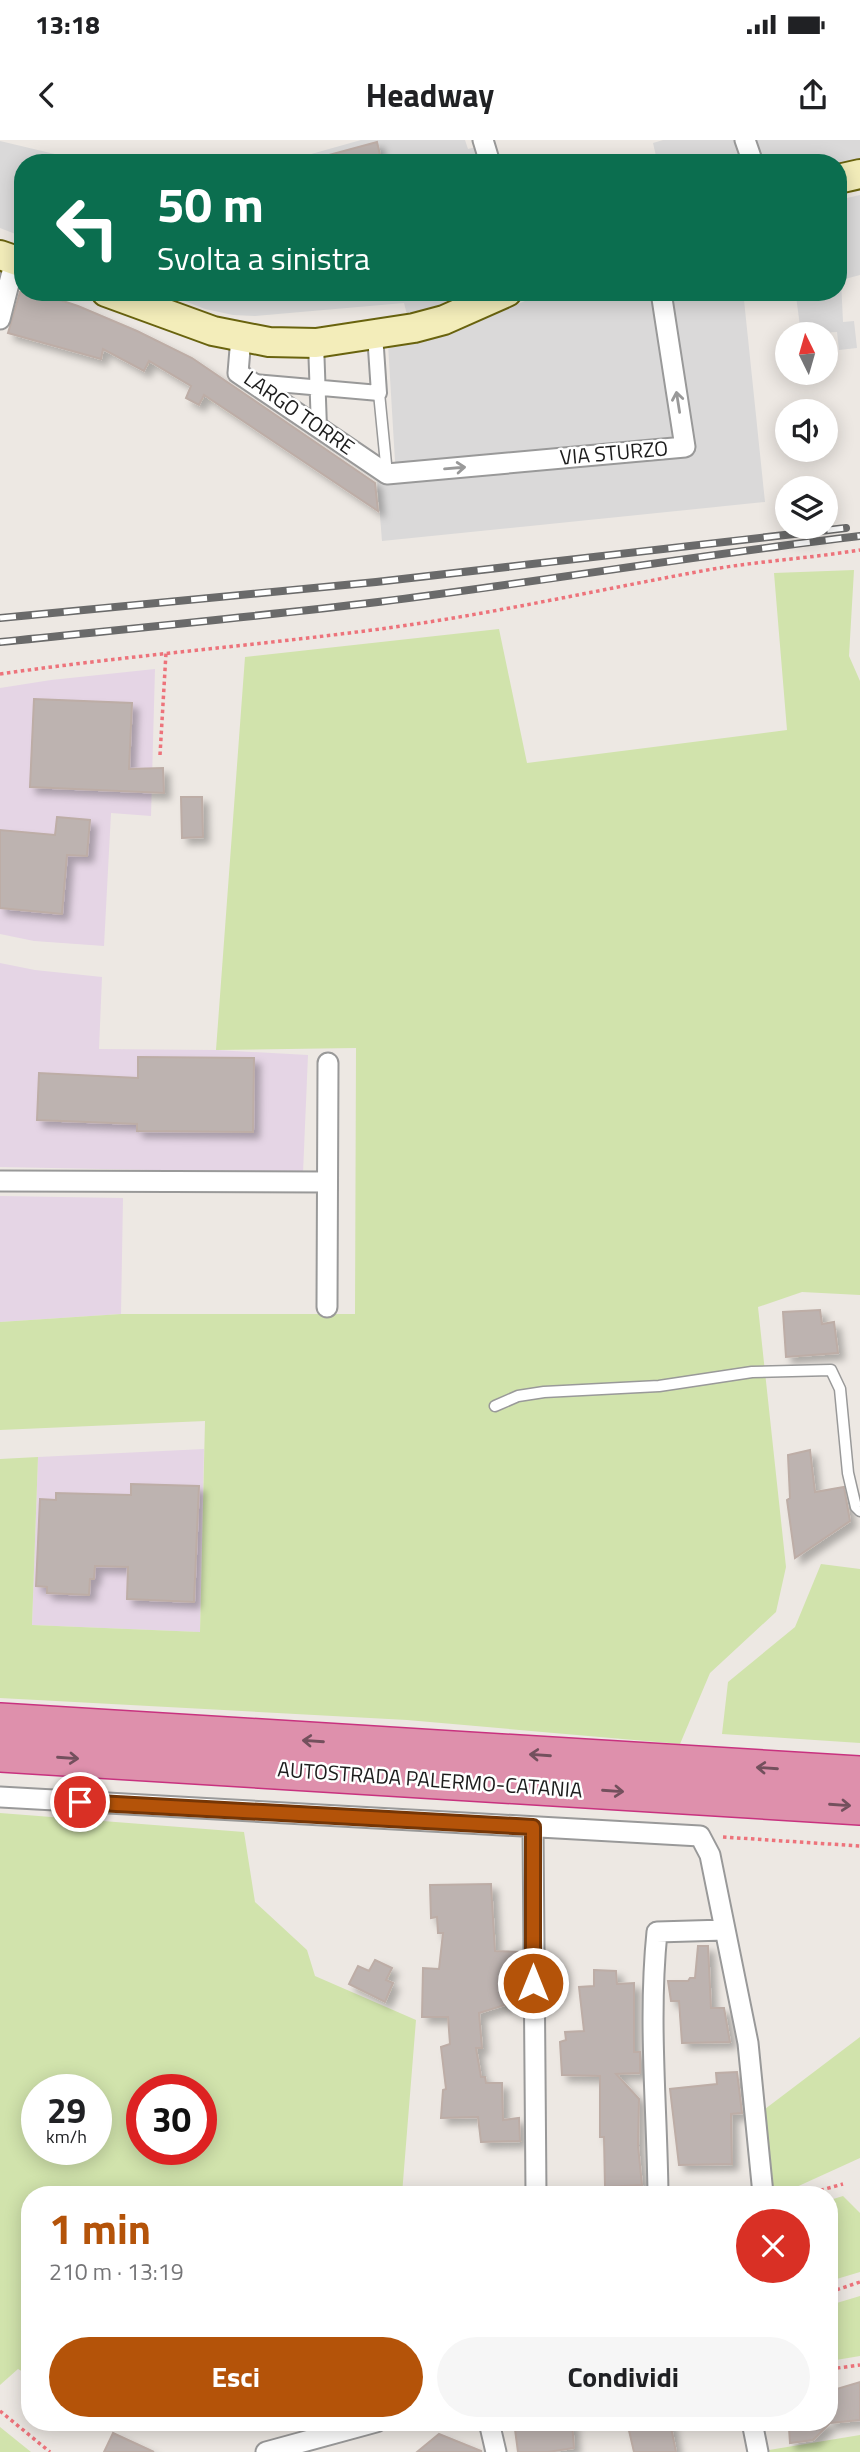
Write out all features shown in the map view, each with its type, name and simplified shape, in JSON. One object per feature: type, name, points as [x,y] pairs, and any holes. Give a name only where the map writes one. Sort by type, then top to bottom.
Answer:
[{"type":"highway","name":"AUTOSTRADA PALERMO-CATANIA","points":[[0,1721],[860,1774]]},
{"type":"highway","name":"AUTOSTRADA PALERMO-CATANIA","points":[[0,1754],[860,1807]]},
{"type":"main road","points":[[131,301],[213,331],[269,342],[316,343],[444,320],[487,301]]},
{"type":"street","points":[[0,320],[13,260]]},
{"type":"street","name":"VIA STURZO","points":[[387,474],[685,447],[661,301]]},
{"type":"street","points":[[252,382],[379,393],[374,334]]},
{"type":"street","name":"LARGO TORRE","points":[[242,337],[238,373],[387,474]]},
{"type":"street","points":[[316,343],[319,428]]},
{"type":"street","points":[[327,1307],[328,1063]]},
{"type":"street","points":[[0,1181],[327,1182]]},
{"type":"street","points":[[0,1797],[700,1836],[710,1855],[748,2043],[762,2186]]},
{"type":"street","points":[[533,1827],[536,2186]]},
{"type":"street","points":[[658,2186],[653,2049],[653,1974],[657,1933],[724,1930]]},
{"type":"street","points":[[266,2452],[299,2447],[348,2431]]},
{"type":"street","points":[[491,2431],[496,2452]]},
{"type":"street","points":[[754,2431],[758,2452]]},
{"type":"lane","points":[[379,393],[387,474]]},
{"type":"lane","points":[[495,1406],[518,1396],[544,1392],[659,1386],[752,1372],[831,1370],[840,1389],[848,1473],[856,1507],[860,1511]]},
{"type":"path","points":[[0,674],[430,622],[502,611],[715,569],[860,550]]},
{"type":"path","points":[[160,755],[166,653]]},
{"type":"path","points":[[700,1836],[860,1846]]},
{"type":"path","points":[[836,2186],[843,2184]]},
{"type":"path","points":[[838,2289],[860,2282]]},
{"type":"path","points":[[838,2368],[860,2365]]},
{"type":"path","points":[[0,2411],[21,2428]]},
{"type":"path","points":[[24,2431],[50,2452]]},
{"type":"shaded area","points":[[361,140],[465,140],[468,149],[477,147],[479,154],[311,154]]},
{"type":"shaded area","points":[[663,140],[860,140],[860,160],[847,164],[847,154],[656,154],[653,143]]},
{"type":"shaded area","points":[[0,141],[55,154],[14,154],[14,233],[0,228]]},
{"type":"shaded area","points":[[860,195],[860,275],[847,278],[847,198]]},
{"type":"shaded area","points":[[185,301],[454,301],[407,315],[404,303],[255,316],[205,309]]},
{"type":"shaded area","points":[[525,301],[744,301],[765,502],[382,541],[377,479],[396,478],[388,344],[450,332]]},
{"type":"shaded area","points":[[797,301],[842,301],[843,322],[854,321],[857,348],[839,350],[838,322],[799,322]]},
{"type":"shaded area","points":[[155,669],[151,816],[111,813],[104,946],[34,941],[0,934],[0,688]]},
{"type":"shaded area","points":[[0,963],[35,970],[102,977],[99,1049],[216,1050],[308,1055],[303,1173],[0,1167]]},
{"type":"shaded area","points":[[0,1196],[123,1198],[121,1314],[0,1322]]},
{"type":"shaded area","points":[[204,1449],[200,1632],[32,1625],[38,1457]]},
{"type":"green space","points":[[854,570],[849,656],[860,681],[860,1295],[802,1292],[758,1307],[786,1567],[776,1612],[710,1673],[680,1744],[407,1720],[0,1698],[0,1459],[38,1457],[32,1625],[200,1632],[205,1421],[0,1430],[0,1322],[121,1314],[355,1314],[356,1048],[216,1050],[245,657],[499,629],[527,763],[787,730],[774,573]]},
{"type":"green space","points":[[821,1564],[860,1569],[860,1743],[722,1734],[728,1682],[795,1627]]},
{"type":"green space","points":[[0,1813],[244,1832],[255,1902],[307,1950],[315,1976],[416,2020],[403,2186],[21,2186],[21,2371],[18,2369],[0,2385]]},
{"type":"green space","points":[[860,2037],[860,2158],[799,2186],[773,2186],[765,2109]]},
{"type":"green space","points":[[843,2196],[860,2213],[860,2272],[838,2279],[838,2198]]},
{"type":"green space","points":[[860,2296],[860,2356],[838,2360],[838,2303]]},
{"type":"green space","points":[[0,2427],[31,2452],[0,2452]]},
{"type":"green space","points":[[860,2435],[860,2452],[769,2450]]},
{"type":"building","points":[[377,142],[380,154],[333,154]]},
{"type":"building","points":[[17,301],[63,301],[137,331],[192,358],[375,483],[378,511],[204,395],[199,405],[186,398],[191,386],[149,361],[144,371],[103,349],[101,359],[8,333]]},
{"type":"building","points":[[34,699],[132,703],[129,769],[163,768],[164,793],[30,787]]},
{"type":"building","points":[[181,797],[202,797],[203,837],[182,838]]},
{"type":"building","points":[[57,817],[90,820],[87,856],[67,855],[62,914],[0,908],[0,830],[55,835]]},
{"type":"building","points":[[138,1057],[254,1058],[253,1132],[137,1131],[137,1124],[37,1120],[39,1073],[138,1078]]},
{"type":"building","points":[[820,1310],[822,1324],[834,1322],[838,1353],[786,1357],[783,1312]]},
{"type":"building","points":[[810,1450],[815,1492],[844,1487],[850,1521],[795,1558],[787,1500],[790,1498],[788,1455]]},
{"type":"building","points":[[131,1484],[199,1486],[194,1602],[127,1599],[128,1567],[95,1566],[94,1579],[90,1579],[89,1595],[47,1593],[47,1587],[36,1586],[40,1499],[56,1500],[56,1493],[131,1495]]},
{"type":"building","points":[[491,1884],[495,1951],[520,1952],[518,1992],[521,2000],[479,2013],[482,2048],[476,2048],[481,2077],[485,2077],[486,2083],[502,2083],[503,2120],[519,2118],[520,2141],[481,2142],[478,2117],[441,2118],[443,2090],[446,2089],[441,2047],[450,2044],[448,2017],[422,2017],[423,1968],[439,1969],[443,1933],[438,1933],[437,1917],[431,1918],[430,1885]]},
{"type":"building","points":[[698,1946],[708,1946],[711,2008],[724,2008],[730,2042],[682,2043],[679,2001],[671,2001],[668,1981],[688,1981],[695,1978]]},
{"type":"building","points":[[375,1960],[392,1968],[386,1980],[393,1983],[385,2002],[349,1984],[358,1966],[369,1971]]},
{"type":"building","points":[[594,1970],[616,1971],[617,1984],[634,1983],[634,2052],[640,2052],[640,2073],[616,2074],[639,2099],[638,2146],[642,2185],[605,2186],[604,2137],[600,2137],[600,2076],[562,2075],[560,2042],[566,2040],[565,2032],[584,2031],[579,1987],[594,1986]]},
{"type":"building","points":[[737,2072],[742,2113],[731,2114],[732,2164],[679,2165],[670,2089],[717,2084],[716,2073]]},
{"type":"building","points":[[860,2382],[860,2420],[838,2422],[838,2389]]},
{"type":"building","points":[[515,2431],[573,2431],[574,2448],[548,2452],[518,2452]]},
{"type":"building","points":[[629,2431],[672,2431],[676,2452],[634,2452]]},
{"type":"building","points":[[789,2431],[822,2431],[813,2440],[790,2443]]},
{"type":"building","points":[[113,2433],[154,2452],[104,2452]]},
{"type":"building","points":[[439,2434],[481,2451],[481,2452],[417,2452]]},
{"type":"railway","points":[[0,618],[376,582],[846,528]]},
{"type":"railway","points":[[0,642],[378,602],[860,536]]},
{"type":"route","points":[[80,1802],[533,1827],[533,1983]]}]
